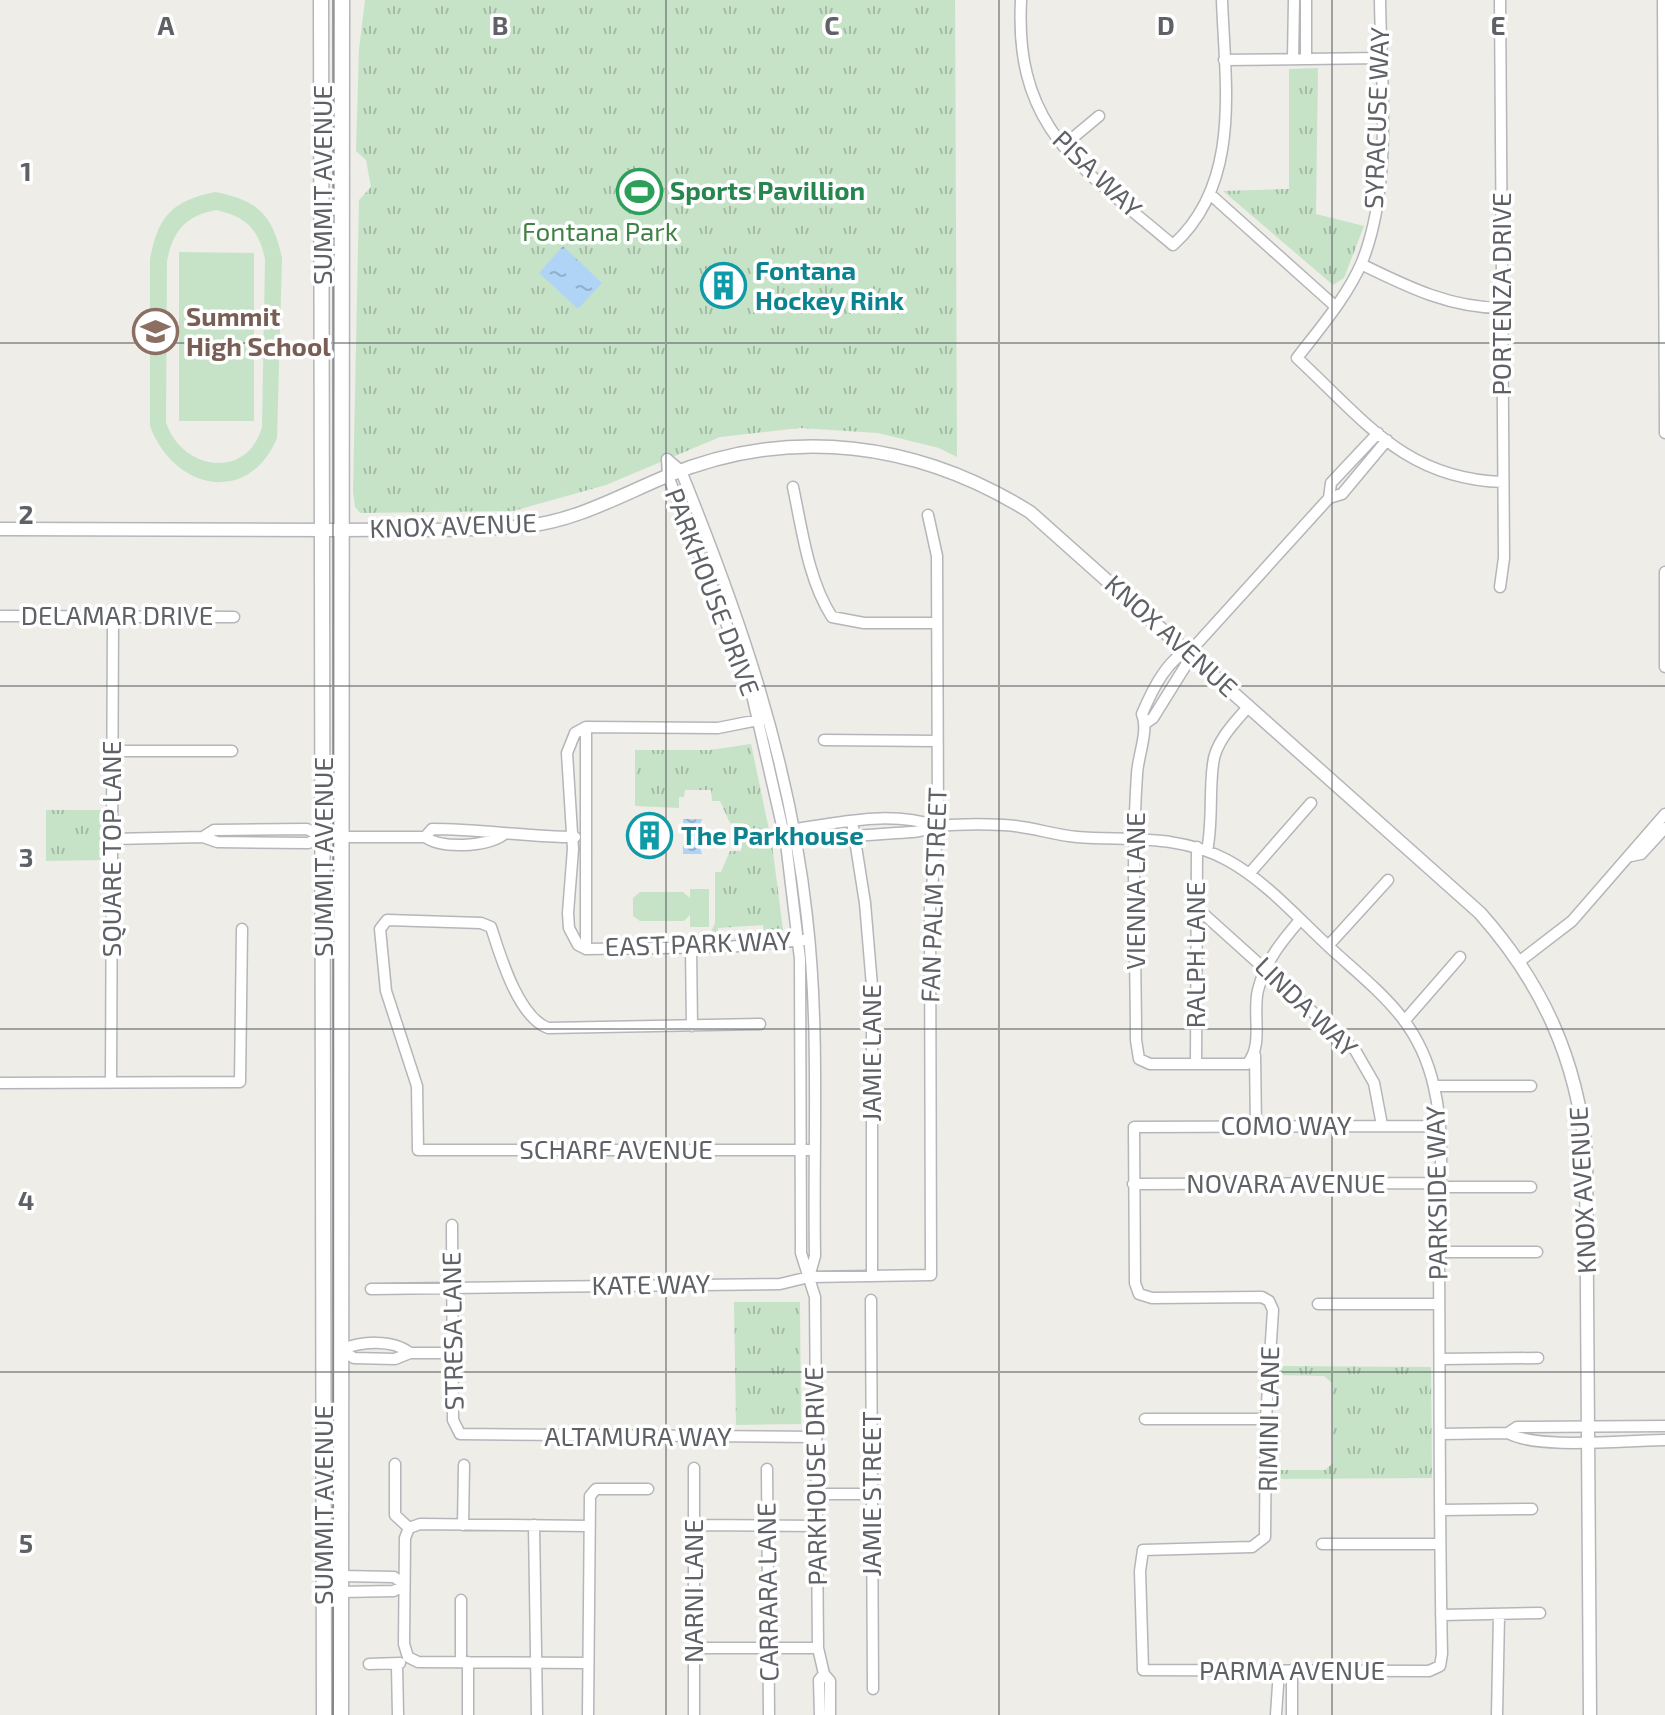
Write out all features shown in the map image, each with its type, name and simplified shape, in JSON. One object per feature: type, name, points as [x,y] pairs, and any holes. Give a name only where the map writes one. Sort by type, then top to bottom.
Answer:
[{"type":"main road","name":"SUMMIT AVENUE","points":[[321,0],[324,1715]]},
{"type":"main road","name":"SUMMIT AVENUE","points":[[341,1715],[342,0]]},
{"type":"street","name":"PISA WAY","points":[[1021,0],[1022,64],[1031,95],[1041,119],[1081,167],[1173,245],[1193,227],[1211,195]]},
{"type":"street","points":[[1222,0],[1226,117],[1222,158],[1211,195],[1336,307]]},
{"type":"street","points":[[1293,59],[1294,0]]},
{"type":"street","points":[[1306,0],[1306,59]]},
{"type":"street","name":"SYRACUSE WAY","points":[[1380,0],[1380,183],[1377,211],[1361,264],[1336,307],[1297,358],[1383,437]]},
{"type":"street","name":"PORTENZA DRIVE","points":[[1500,0],[1504,558],[1500,587]]},
{"type":"street","points":[[1663,0],[1665,433]]},
{"type":"street","points":[[1224,60],[1381,58]]},
{"type":"street","points":[[1063,146],[1099,116]]},
{"type":"street","points":[[1361,264],[1427,296],[1458,304],[1503,308]]},
{"type":"street","points":[[1383,437],[1413,460],[1440,473],[1468,481],[1503,482]]},
{"type":"street","name":"VIENNA LANE","points":[[1329,498],[1331,483],[1383,437]]},
{"type":"street","name":"VIENNA LANE","points":[[1196,1064],[1150,1064],[1139,1059],[1136,1040],[1137,775],[1146,723],[1153,718],[1191,651],[1329,498],[1342,494],[1383,437]]},
{"type":"street","name":"KNOX AVENUE","points":[[0,529],[471,530],[530,526],[599,507],[681,471],[745,451],[806,445],[893,453],[952,471],[1030,512],[1191,651],[1480,913],[1520,961],[1560,1036],[1582,1114],[1588,1185],[1590,1715]]},
{"type":"street","name":"PARKHOUSE DRIVE","points":[[681,471],[748,645],[783,831],[792,842]]},
{"type":"street","name":"PARKHOUSE DRIVE","points":[[668,476],[764,719],[795,829],[792,842],[804,940],[808,1150],[801,1253],[815,1297],[818,1648],[824,1674],[830,1681],[825,1714]]},
{"type":"street","points":[[793,487],[805,547],[823,604],[832,617],[864,623],[937,623]]},
{"type":"street","name":"FAN PALM STREET","points":[[928,515],[937,556],[938,826],[937,866],[930,907],[931,1275]]},
{"type":"street","points":[[1665,572],[1665,667]]},
{"type":"street","name":"DELAMAR DRIVE","points":[[0,616],[234,617]]},
{"type":"street","name":"SQUARE TOP LANE","points":[[111,1083],[113,616]]},
{"type":"street","name":"RALPH LANE","points":[[1196,1064],[1197,908],[1202,849],[1212,824],[1213,762],[1220,743],[1249,706]]},
{"type":"street","points":[[586,727],[586,949],[578,945],[569,928],[572,837],[567,753],[575,733],[586,727],[718,728],[764,719]]},
{"type":"street","points":[[824,740],[937,741]]},
{"type":"street","points":[[112,751],[232,751]]},
{"type":"street","points":[[1249,874],[1311,803]]},
{"type":"street","points":[[1520,961],[1565,929],[1665,814]]},
{"type":"street","name":"PARKSIDE WAY","points":[[783,831],[852,821],[915,818],[938,826]]},
{"type":"street","name":"JAMIE LANE","points":[[852,821],[865,903],[872,986],[872,1274]]},
{"type":"street","name":"PARKSIDE WAY","points":[[792,842],[854,834],[915,832],[938,826],[1005,825],[1076,837],[1136,838],[1202,849],[1249,874],[1406,1019],[1419,1041],[1434,1086],[1438,1126],[1440,1666]]},
{"type":"street","points":[[1631,856],[1641,854],[1665,828]]},
{"type":"street","points":[[203,837],[214,830],[307,829],[323,837]]},
{"type":"street","points":[[112,839],[203,837],[217,842],[308,843],[323,837],[425,837],[432,829],[492,829],[503,835],[585,836]]},
{"type":"street","points":[[247,830],[247,843]]},
{"type":"street","points":[[1328,946],[1388,880]]},
{"type":"street","name":"LINDA WAY","points":[[1197,908],[1355,1050],[1374,1083],[1382,1125]]},
{"type":"street","name":"SCHARF AVENUE","points":[[692,1026],[548,1028],[538,1025],[506,975],[491,927],[481,923],[387,920],[380,929],[386,991],[417,1086],[418,1150],[808,1150]]},
{"type":"street","points":[[1256,1126],[1255,1005],[1266,968],[1282,940],[1300,920]]},
{"type":"street","points":[[0,1083],[240,1082],[242,929]]},
{"type":"street","name":"EAST PARK WAY","points":[[586,949],[804,940]]},
{"type":"street","points":[[691,947],[692,1026],[760,1024]]},
{"type":"street","points":[[1406,1019],[1460,957]]},
{"type":"street","points":[[1196,1064],[1247,1064],[1256,1050]]},
{"type":"street","points":[[1434,1086],[1531,1086]]},
{"type":"street","name":"COMO WAY","points":[[1133,1184],[1134,1127],[1438,1126]]},
{"type":"street","name":"NOVARA AVENUE","points":[[1133,1184],[1531,1187]]},
{"type":"street","name":"RIMINI LANE","points":[[1133,1184],[1135,1283],[1139,1294],[1152,1298],[1262,1297],[1269,1301],[1273,1310],[1266,1419],[1265,1537],[1252,1547],[1143,1550],[1140,1571],[1143,1670]]},
{"type":"street","name":"STRESA LANE","points":[[452,1225],[453,1420],[460,1434]]},
{"type":"street","points":[[1439,1252],[1537,1252]]},
{"type":"street","name":"KATE WAY","points":[[371,1289],[780,1284],[809,1277],[931,1275]]},
{"type":"street","name":"JAMIE STREET","points":[[871,1300],[873,1689]]},
{"type":"street","points":[[1318,1304],[1439,1304]]},
{"type":"street","points":[[341,1350],[354,1358],[401,1360],[410,1353],[452,1353]]},
{"type":"street","points":[[1440,1359],[1538,1358]]},
{"type":"street","points":[[1145,1419],[1266,1419]]},
{"type":"street","points":[[1635,1426],[1635,1440]]},
{"type":"street","points":[[1508,1433],[1517,1427],[1665,1426]]},
{"type":"street","points":[[1440,1434],[1508,1433],[1517,1438],[1588,1442],[1665,1440]]},
{"type":"street","name":"ALTAMURA WAY","points":[[460,1434],[815,1437]]},
{"type":"street","points":[[395,1464],[395,1515],[409,1528]]},
{"type":"street","points":[[463,1525],[464,1465]]},
{"type":"street","name":"NARNI LANE","points":[[694,1468],[694,1715]]},
{"type":"street","name":"CARRARA LANE","points":[[767,1469],[769,1715]]},
{"type":"street","points":[[588,1715],[587,1526],[590,1496],[596,1489],[648,1489]]},
{"type":"street","points":[[817,1494],[872,1494]]},
{"type":"street","points":[[1440,1510],[1532,1509]]},
{"type":"street","points":[[587,1526],[420,1524],[409,1528],[405,1538],[404,1584],[404,1644],[408,1657],[418,1662],[587,1663]]},
{"type":"street","points":[[534,1525],[537,1715]]},
{"type":"street","points":[[694,1525],[816,1526]]},
{"type":"street","points":[[1322,1544],[1439,1544]]},
{"type":"street","points":[[341,1576],[394,1577],[404,1584]]},
{"type":"street","points":[[379,1576],[379,1592]]},
{"type":"street","points":[[341,1592],[394,1591],[404,1584]]},
{"type":"street","points":[[461,1600],[468,1715]]},
{"type":"street","points":[[1441,1615],[1540,1613]]},
{"type":"street","points":[[1497,1715],[1499,1615]]},
{"type":"street","points":[[694,1648],[818,1648]]},
{"type":"street","points":[[369,1664],[397,1666],[408,1657]]},
{"type":"street","points":[[397,1666],[398,1715]]},
{"type":"street","name":"PARMA AVENUE","points":[[1143,1670],[1429,1671],[1440,1666]]},
{"type":"street","points":[[1276,1715],[1279,1670]]},
{"type":"street","points":[[1292,1670],[1292,1715]]},
{"type":"green space","name":"Fontana Park","points":[[365,0],[955,0],[957,457],[939,448],[878,433],[800,428],[720,437],[606,485],[513,511],[360,513],[355,507],[353,491],[359,200],[371,187],[366,160],[356,151],[359,49]]},
{"type":"green space","points":[[1318,68],[1316,214],[1364,226],[1344,278],[1333,285],[1223,191],[1289,189],[1289,69]]},
{"type":"green space","points":[[215,192],[253,205],[268,220],[282,258],[277,438],[264,460],[248,474],[230,481],[211,482],[193,476],[175,464],[150,426],[150,259],[153,244],[169,213],[200,196]],"holes":[[[216,210],[250,226],[259,240],[265,259],[262,427],[254,444],[243,456],[229,462],[214,463],[185,451],[166,422],[167,261],[177,233],[188,221]]]},
{"type":"green space","points":[[179,252],[254,253],[254,421],[179,421]]},
{"type":"green space","points":[[751,744],[772,844],[783,930],[764,933],[763,925],[718,928],[718,937],[709,937],[715,923],[715,872],[721,872],[730,851],[741,851],[744,834],[741,833],[741,824],[730,823],[720,801],[712,801],[711,790],[685,790],[684,797],[679,797],[679,808],[635,806],[635,750],[710,750]]},
{"type":"green space","points":[[46,810],[102,810],[102,860],[46,861]]},
{"type":"green space","points":[[690,889],[709,889],[709,927],[690,927],[690,915],[684,921],[640,921],[633,916],[633,898],[640,892],[683,892],[690,898]]},
{"type":"green space","points":[[734,1302],[800,1302],[801,1424],[736,1425]]},
{"type":"green space","points":[[1278,1366],[1431,1367],[1432,1478],[1277,1479],[1277,1470],[1325,1470],[1333,1463],[1332,1383],[1324,1376],[1276,1375]]},
{"type":"water","points":[[563,246],[602,283],[578,309],[539,273]]},
{"type":"water","points":[[683,819],[702,819],[699,829],[711,833],[711,841],[699,844],[702,854],[683,854]]},
{"type":"place","name":"Sports Pavillion","points":[[639,191]]},
{"type":"place","name":"Fontana Hockey Rink","points":[[724,286]]},
{"type":"place","name":"Summit High School","points":[[155,332]]},
{"type":"place","name":"The Parkhouse","points":[[650,836]]}]
